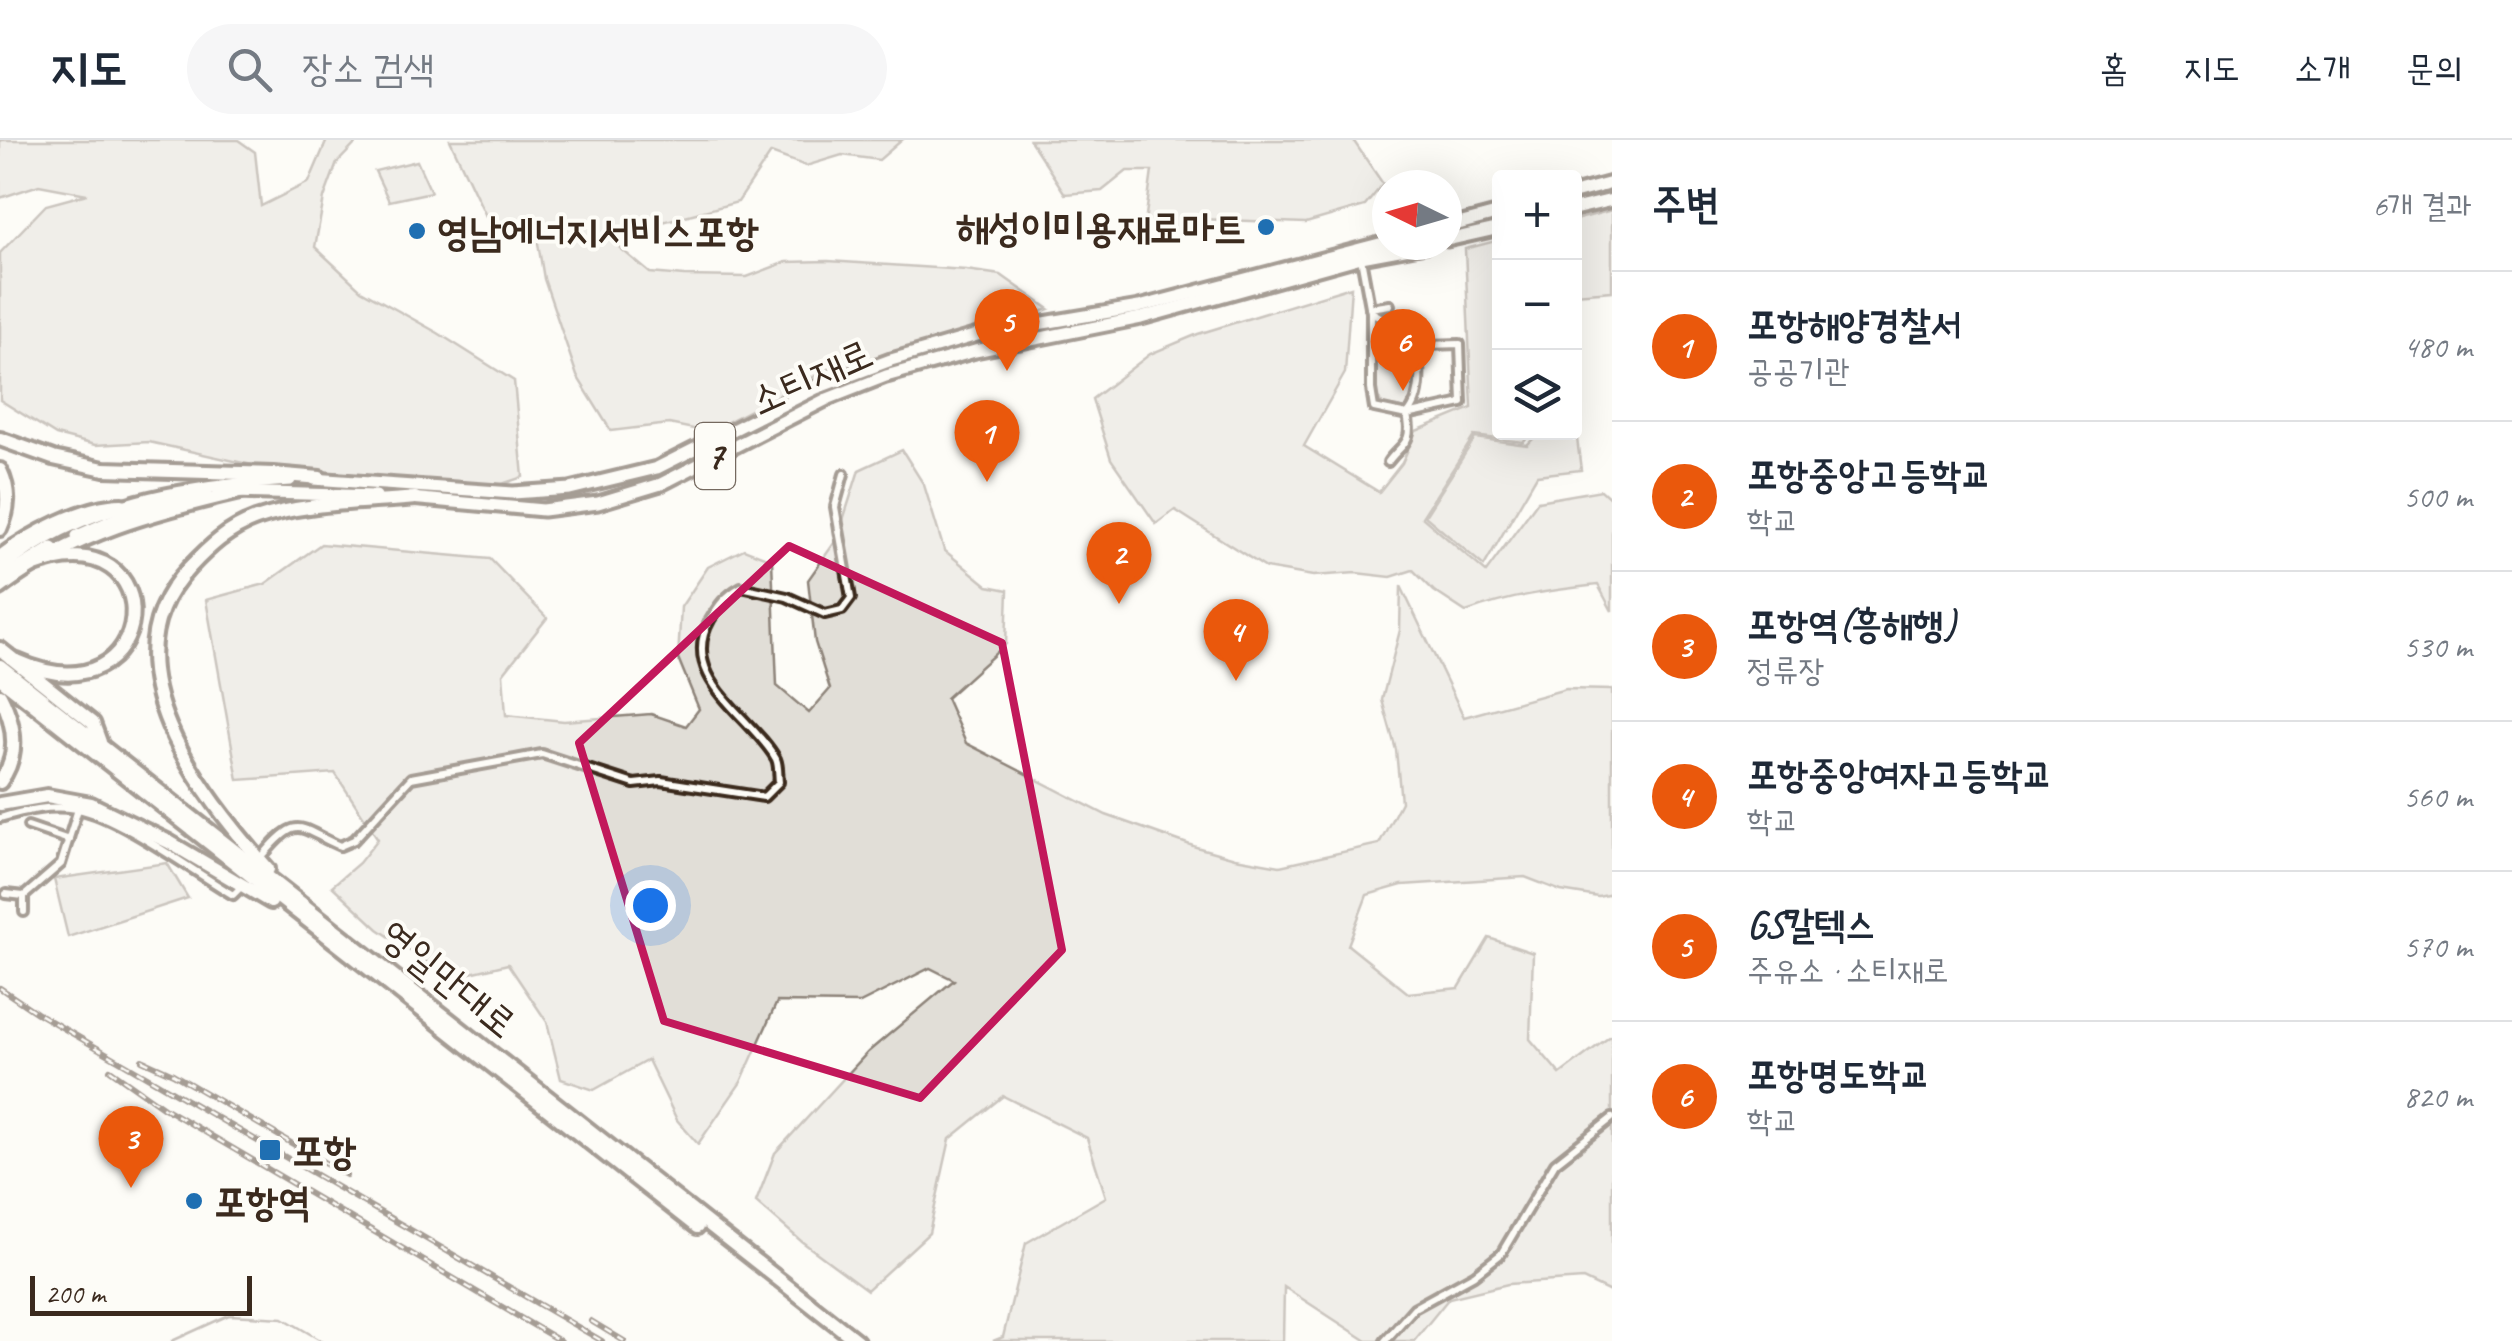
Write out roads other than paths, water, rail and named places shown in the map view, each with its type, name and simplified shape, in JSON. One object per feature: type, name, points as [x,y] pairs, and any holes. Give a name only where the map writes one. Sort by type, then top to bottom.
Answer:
[{"type":"highway","points":[[0,439],[64,462],[104,470],[320,478]]},
{"type":"highway","points":[[0,470],[8,493],[0,529]]},
{"type":"highway","points":[[0,584],[96,532],[244,491]]},
{"type":"highway","points":[[289,893],[214,807],[173,735],[156,689],[152,655],[161,615],[172,586],[228,532],[294,509],[415,498]]},
{"type":"highway","points":[[0,557],[71,518],[103,505],[122,505]]},
{"type":"highway","points":[[17,661],[52,674],[94,670],[124,646],[134,618],[125,582],[102,561],[68,556],[32,566]]},
{"type":"highway","points":[[0,649],[93,723],[99,750]]},
{"type":"highway","name":"영일만대로","points":[[0,666],[311,926],[842,1341]]},
{"type":"highway","name":"영일만대로","points":[[0,678],[289,893],[857,1341]]},
{"type":"highway","points":[[0,693],[99,750]]},
{"type":"highway","points":[[0,693],[15,732],[10,768],[0,782]]},
{"type":"highway","points":[[0,804],[47,796],[91,804],[169,842],[311,926]]},
{"type":"main road","points":[[1582,191],[1612,183]]},
{"type":"main road","points":[[1582,207],[1612,200]]},
{"type":"main road","points":[[1462,223],[1492,215]]},
{"type":"main road","points":[[1462,237],[1492,230]]},
{"type":"main road","name":"소티재로","points":[[0,570],[41,542],[122,505],[185,490],[320,478],[513,494],[570,489],[657,468],[816,388],[891,360],[984,332],[1139,307],[1372,246]]},
{"type":"main road","name":"소티재로","points":[[0,584],[51,548],[136,510],[188,498],[244,491],[415,498],[543,510],[598,503],[661,484],[827,399],[886,376],[975,350],[1142,318],[1372,255]]},
{"type":"street","points":[[1361,257],[1370,310],[1374,408],[1407,415],[1462,403],[1460,344],[1427,345],[1370,310]]},
{"type":"street","points":[[1370,310],[1390,305]]},
{"type":"street","points":[[1407,415],[1414,408],[1418,384],[1416,336]]},
{"type":"street","points":[[1388,462],[1405,447],[1410,426],[1407,415]]},
{"type":"street","points":[[265,853],[289,829],[303,827],[340,846],[354,840],[399,788],[418,776],[542,754],[634,784],[660,782],[764,798],[778,782],[778,762],[719,694],[706,670],[705,628],[724,597],[740,587],[787,597],[825,614],[842,610],[852,598],[835,508],[844,474]]},
{"type":"street","points":[[0,818],[34,808],[78,809],[126,830],[233,895],[240,888]]},
{"type":"street","points":[[6,894],[24,896],[60,864],[78,809]]},
{"type":"street","points":[[28,826],[70,840]]},
{"type":"street","points":[[24,896],[24,912]]},
{"type":"street","points":[[1386,1341],[1414,1308],[1474,1275],[1501,1254],[1555,1163],[1612,1118]]},
{"type":"waterway","points":[[172,1341],[229,1315],[283,1318],[322,1341]]},
{"type":"railway","points":[[0,988],[602,1341]]},
{"type":"railway","points":[[142,1060],[173,1074],[346,1175]]},
{"type":"railway","points":[[110,1070],[164,1108],[560,1341]]},
{"type":"railway","points":[[591,1321],[624,1341]]},
{"type":"place","name":"해성이미용재료마트","points":[[1266,227]]},
{"type":"place","name":"영남에너지서비스포항","points":[[417,231]]},
{"type":"place","name":"GS칼텍스","points":[[1007,371]]},
{"type":"place","name":"포항명도학교","points":[[1403,391]]},
{"type":"place","name":"포항해양경찰서","points":[[987,482]]},
{"type":"place","name":"포항중앙고등학교","points":[[1119,604]]},
{"type":"place","name":"포항중앙여자고등학교","points":[[1236,681]]},
{"type":"place","name":"포항","points":[[270,1150]]},
{"type":"place","name":"포항역(흥해행)","points":[[131,1188]]},
{"type":"place","name":"포항역","points":[[194,1201]]}]
